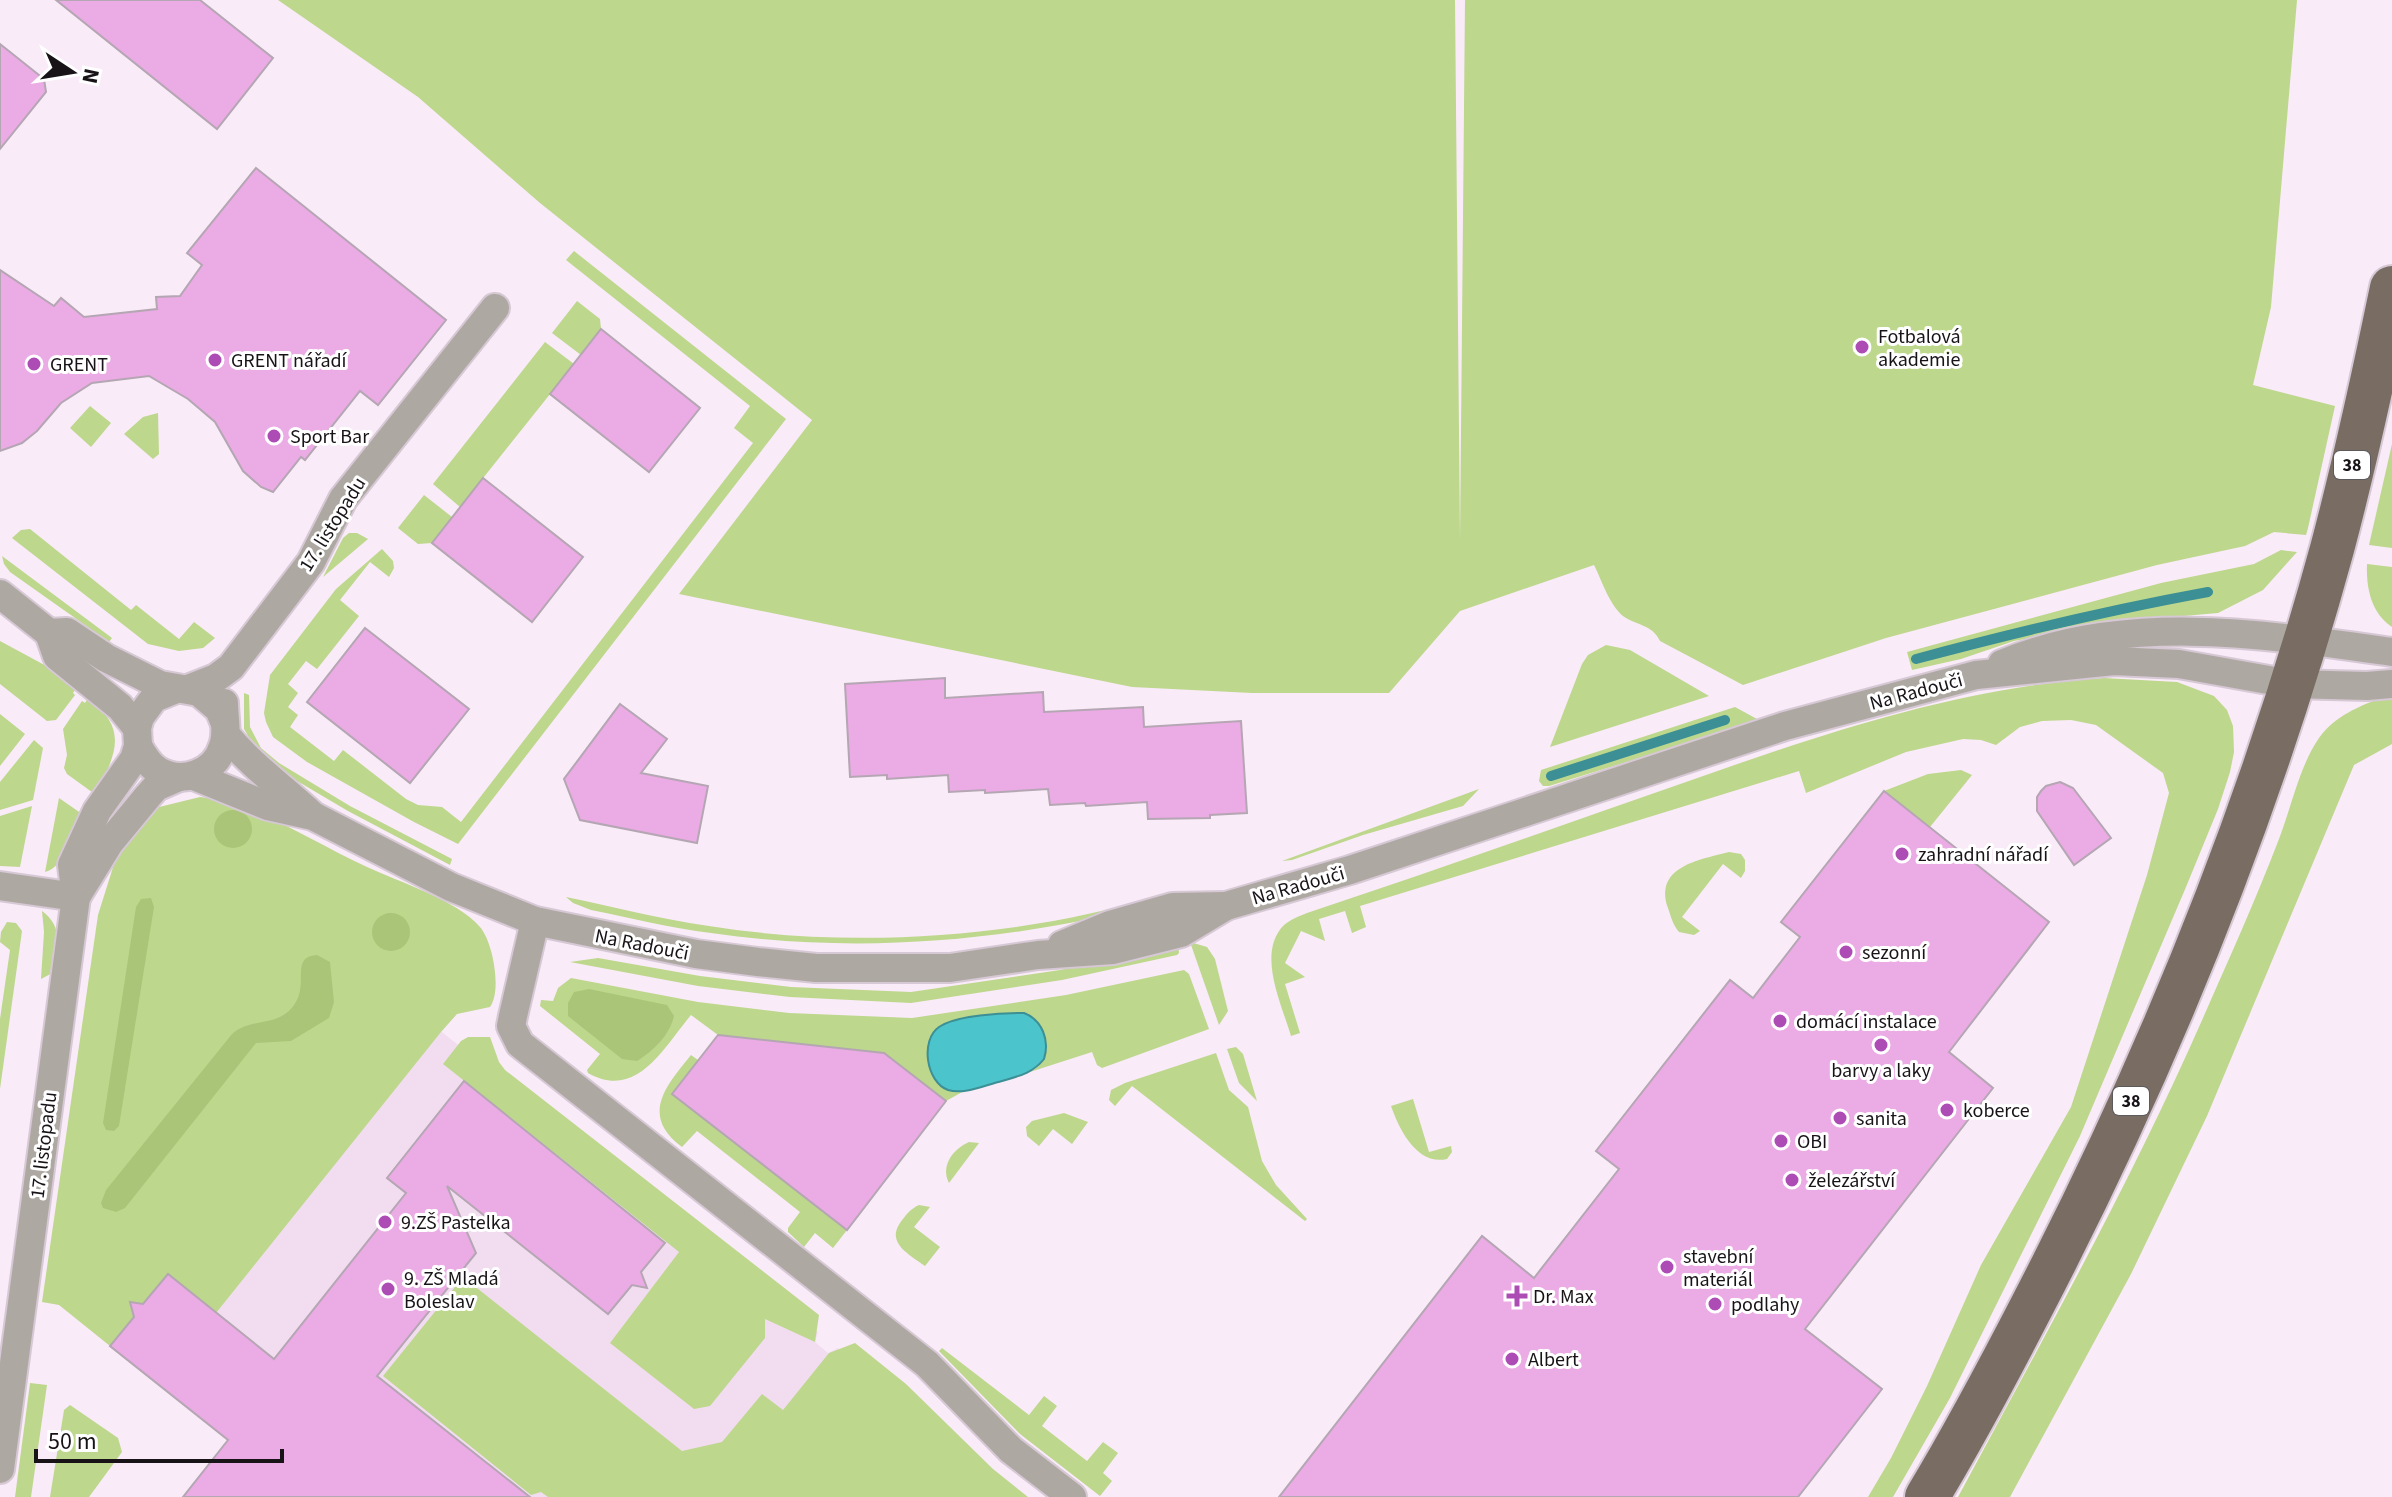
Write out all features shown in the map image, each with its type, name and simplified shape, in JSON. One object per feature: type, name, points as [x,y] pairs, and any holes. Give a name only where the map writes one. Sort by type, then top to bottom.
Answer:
[{"type":"main road","name":"38","points":[[1927,1497],[2003,1362],[2106,1158],[2209,915],[2291,684],[2332,549],[2392,288]]},
{"type":"street","name":"17. listopadu","points":[[231,667],[311,562],[343,499],[495,308]]},
{"type":"street","points":[[0,594],[49,633],[57,656],[120,707],[138,737],[147,761],[156,769],[186,776],[268,806],[313,816]]},
{"type":"street","points":[[49,633],[67,632],[140,677],[210,699],[219,709],[225,728],[258,770],[279,784],[313,816]]},
{"type":"street","points":[[1976,675],[2038,649],[2117,635],[2200,632],[2304,640],[2392,652]]},
{"type":"street","name":"Na Radouči","points":[[313,816],[451,887],[535,921],[696,954],[816,968],[950,968],[1038,955],[1110,925],[1173,907],[1226,906],[1350,870],[1785,726],[1976,675],[2114,661],[2179,664],[2291,684],[2392,684]]},
{"type":"street","points":[[138,737],[146,707],[154,698],[216,678],[231,667]]},
{"type":"street","points":[[0,886],[76,897],[110,842],[156,787],[206,770],[216,761],[223,749],[225,696],[231,667]]},
{"type":"street","name":"17. listopadu","points":[[0,1469],[76,897],[72,865],[97,811],[128,770],[138,737]]},
{"type":"street","points":[[535,921],[511,1026],[520,1044],[927,1364],[1011,1450],[1072,1497]]},
{"type":"shaded area","name":"9.ZŠ Pastelka","points":[[314,930],[818,1332],[815,1342],[828,1353],[838,1348],[1025,1497],[183,1497],[228,1440],[110,1346],[154,1291]]},
{"type":"green space","points":[[278,0],[1455,0],[1460,541],[1465,0],[2297,0],[2271,307],[2253,385],[2335,406],[2308,528],[2306,535],[2274,532],[2245,546],[2157,565],[1886,638],[1743,685],[1660,641],[1648,628],[1623,616],[1610,599],[1594,565],[1460,611],[1389,693],[1252,693],[1132,687],[679,594],[812,420],[540,203],[418,97]]},
{"type":"green space","points":[[574,251],[786,419],[458,844],[307,762],[273,737],[264,713],[270,675],[336,589],[382,549],[393,561],[394,568],[389,577],[370,562],[340,600],[359,616],[317,669],[306,661],[288,684],[298,693],[288,707],[298,715],[290,727],[334,761],[343,750],[406,799],[418,805],[442,807],[461,822],[753,443],[734,428],[750,406],[566,260]]},
{"type":"green space","points":[[577,301],[600,319],[601,329],[581,355],[552,333]]},
{"type":"green space","points":[[545,342],[574,364],[460,507],[433,484]]},
{"type":"green space","points":[[90,406],[111,423],[91,447],[70,428]]},
{"type":"green space","points":[[158,413],[159,454],[153,459],[124,434],[143,417]]},
{"type":"green space","points":[[2392,444],[2392,548],[2369,545]]},
{"type":"green space","points":[[424,495],[452,517],[432,543],[418,544],[398,528]]},
{"type":"green space","points":[[30,529],[131,610],[136,605],[179,639],[194,622],[215,638],[203,648],[179,651],[148,644],[12,538],[21,530]]},
{"type":"green space","points":[[349,533],[357,533],[368,539],[323,577],[343,538]]},
{"type":"green space","points":[[2281,550],[2297,552],[2263,590],[2218,613],[2115,622],[2014,641],[1961,659],[1912,670],[1907,652],[2161,583],[2254,564]]},
{"type":"green space","points":[[2,556],[112,638],[109,642],[10,572]]},
{"type":"green space","points":[[2367,564],[2392,567],[2392,627],[2379,615],[2371,599]]},
{"type":"green space","points":[[0,641],[50,668],[76,688],[75,695],[56,720],[47,721],[0,684]]},
{"type":"green space","points":[[1606,645],[1630,650],[1709,696],[1550,747],[1582,664],[1588,655]]},
{"type":"green space","points":[[2104,678],[2177,682],[2214,696],[2227,710],[2233,726],[2234,752],[2230,772],[2186,887],[2080,1136],[1950,1398],[1893,1497],[1868,1497],[1927,1386],[1981,1265],[2071,1107],[2147,875],[2169,793],[2163,773],[2096,725],[2071,720],[2042,721],[2020,727],[1996,745],[1963,739],[1906,752],[1806,793],[1799,771],[1360,906],[1366,927],[1352,933],[1345,911],[1319,919],[1325,941],[1301,931],[1285,963],[1305,977],[1285,984],[1300,1033],[1291,1036],[1277,995],[1272,950],[1284,925],[1301,915],[1840,730],[1997,691]]},
{"type":"green space","points":[[244,693],[249,695],[250,727],[261,748],[279,763],[350,806],[452,859],[450,865],[275,768],[257,751],[244,729]]},
{"type":"green space","points":[[2384,697],[2392,697],[2392,744],[2354,765],[2207,1116],[2131,1274],[2010,1497],[1958,1497],[2085,1260],[2175,1079],[2261,884],[2312,749],[2325,730],[2340,718]]},
{"type":"green space","points":[[88,698],[110,721],[115,743],[109,767],[96,795],[67,774],[64,768],[67,755],[63,729],[82,701],[85,703]]},
{"type":"green space","points":[[1735,707],[1757,719],[1756,722],[1549,786],[1543,786],[1539,781],[1541,770]]},
{"type":"green space","points":[[0,714],[25,734],[0,766]]},
{"type":"green space","points":[[34,740],[43,748],[33,800],[0,810],[0,782]]},
{"type":"green space","points":[[1961,770],[1972,775],[1930,827],[1884,791],[1928,774]]},
{"type":"green space","points":[[1479,789],[1463,806],[1282,861]]},
{"type":"green space","points":[[200,797],[247,807],[457,908],[485,934],[496,979],[494,1000],[490,1007],[457,1014],[441,1032],[216,1313],[136,1304],[132,1309],[134,1317],[110,1346],[59,1305],[42,1302],[98,915],[120,845],[155,808]]},
{"type":"green space","points":[[59,798],[82,814],[63,856],[52,869],[45,872]]},
{"type":"green space","points":[[32,806],[20,867],[0,866],[0,816]]},
{"type":"green space","points":[[233,810],[246,816],[252,829],[246,842],[233,848],[220,842],[214,829],[220,816]]},
{"type":"green space","points":[[1729,852],[1741,854],[1745,860],[1741,878],[1723,864],[1682,917],[1700,931],[1694,935],[1679,932],[1668,908],[1665,894],[1667,883],[1673,874],[1692,862]]},
{"type":"green space","points":[[1160,895],[1162,902],[1051,926],[995,935],[881,943],[768,940],[696,931],[591,910],[566,897],[709,926],[820,937],[878,938],[995,930],[1107,910]]},
{"type":"green space","points":[[151,898],[154,907],[119,1126],[114,1131],[106,1130],[103,1123],[136,907],[141,899]]},
{"type":"green space","points":[[42,911],[54,924],[58,946],[56,971],[41,979],[44,932]]},
{"type":"green space","points":[[391,913],[404,919],[410,932],[404,945],[391,951],[378,945],[372,932],[378,919]]},
{"type":"green space","points":[[7,922],[16,923],[22,931],[0,1089],[0,1019],[10,950],[0,942]]},
{"type":"green space","points":[[1190,942],[1207,947],[1215,959],[1228,1011],[1219,1025]]},
{"type":"green space","points":[[1178,944],[1177,955],[1062,980],[911,1003],[790,997],[698,986],[570,962],[598,958],[700,976],[791,987],[911,992],[1060,970]]},
{"type":"green space","points":[[317,955],[330,962],[334,1002],[329,1018],[291,1041],[256,1043],[125,1208],[116,1212],[103,1208],[101,1203],[106,1190],[232,1034],[247,1026],[280,1017],[294,1005],[304,961]]},
{"type":"green space","points":[[1184,970],[1189,974],[1209,1029],[1102,1068],[1097,1065],[1092,1052],[1030,1072],[1039,1066],[941,1086],[950,1091],[964,1091],[946,1101],[884,1053],[718,1035],[691,1015],[648,1066],[621,1080],[605,1080],[587,1070],[600,1054],[540,1006],[541,1000],[553,1001],[558,988],[571,978],[698,1002],[789,1013],[912,1018],[1066,995]]},
{"type":"green space","points":[[589,989],[667,1005],[674,1016],[672,1023],[660,1042],[643,1057],[637,1061],[622,1059],[568,1016],[568,1003],[574,992]]},
{"type":"green space","points":[[468,1037],[490,1037],[505,1070],[819,1315],[815,1342],[765,1319],[765,1338],[710,1406],[694,1409],[610,1343],[679,1252],[443,1064],[461,1041]]},
{"type":"green space","points":[[1236,1047],[1243,1054],[1257,1101],[1239,1083],[1227,1049]]},
{"type":"green space","points":[[1216,1053],[1229,1090],[1248,1107],[1262,1161],[1276,1185],[1307,1219],[1305,1221],[1132,1086],[1115,1106],[1109,1100],[1111,1090],[1125,1083]]},
{"type":"green space","points":[[691,1055],[698,1060],[673,1094],[847,1230],[833,1248],[815,1233],[804,1247],[788,1232],[800,1212],[697,1131],[682,1147],[669,1135],[662,1123],[661,1100]]},
{"type":"green space","points":[[1413,1099],[1429,1152],[1451,1146],[1452,1152],[1447,1159],[1427,1157],[1404,1135],[1391,1106]]},
{"type":"green space","points":[[1064,1113],[1088,1122],[1072,1144],[1053,1129],[1039,1146],[1027,1136],[1026,1127],[1032,1121]]},
{"type":"green space","points":[[969,1142],[979,1143],[949,1183],[947,1164],[958,1149]]},
{"type":"green space","points":[[919,1205],[930,1207],[914,1227],[940,1247],[925,1266],[902,1248],[896,1237],[900,1223]]},
{"type":"green space","points":[[463,1277],[682,1451],[722,1442],[762,1394],[783,1410],[829,1353],[855,1343],[906,1384],[993,1469],[1028,1497],[548,1497],[541,1492],[531,1495],[383,1376]]},
{"type":"green space","points":[[942,1348],[1029,1415],[1044,1396],[1057,1406],[1042,1426],[1087,1461],[1103,1442],[1118,1453],[1103,1473],[1112,1481],[1100,1496],[1020,1434],[939,1351]]},
{"type":"green space","points":[[30,1383],[47,1385],[31,1497],[15,1497]]},
{"type":"green space","points":[[70,1405],[118,1438],[122,1452],[89,1497],[50,1497],[64,1410]]},
{"type":"water","points":[[1024,1013],[1036,1020],[1045,1038],[1044,1059],[1035,1068],[961,1091],[948,1090],[935,1079],[930,1070],[928,1051],[929,1041],[939,1027],[968,1017]]},
{"type":"building","points":[[56,0],[200,0],[273,58],[217,129]]},
{"type":"building","points":[[0,44],[44,79],[46,92],[0,149]]},
{"type":"building","points":[[256,168],[446,320],[378,405],[360,391],[305,460],[301,457],[273,492],[261,487],[243,471],[215,422],[188,399],[149,376],[92,383],[61,403],[22,443],[0,451],[0,270],[54,306],[61,298],[84,317],[157,309],[156,297],[180,296],[202,265],[187,253]]},
{"type":"building","points":[[601,329],[700,408],[649,472],[550,394]]},
{"type":"building","points":[[483,478],[583,557],[532,622],[432,543]]},
{"type":"building","points":[[365,628],[469,709],[410,783],[307,702]]},
{"type":"building","points":[[945,678],[945,698],[1043,692],[1044,712],[1143,707],[1144,727],[1241,721],[1247,813],[1210,815],[1210,818],[1148,819],[1147,802],[1050,805],[1048,789],[949,792],[948,775],[887,779],[887,775],[850,777],[845,684]]},
{"type":"building","points":[[620,704],[667,739],[641,773],[708,786],[697,843],[580,820],[564,779]]},
{"type":"building","points":[[2060,782],[2073,788],[2111,838],[2074,865],[2037,811],[2037,797],[2041,791]]},
{"type":"building","name":"OBI","points":[[1884,791],[2049,922],[1949,1052],[1993,1088],[1805,1329],[1882,1389],[1798,1497],[1279,1497],[1482,1236],[1534,1278],[1619,1169],[1596,1151],[1730,980],[1753,998],[1800,937],[1781,922]]},
{"type":"building","points":[[718,1035],[884,1053],[946,1101],[847,1230],[672,1094]]},
{"type":"building","name":"9. ZŠ Mladá Boleslav","points":[[464,1081],[665,1243],[641,1272],[647,1288],[632,1285],[608,1314],[447,1186],[476,1253],[377,1376],[530,1497],[183,1497],[228,1440],[110,1346],[134,1317],[130,1302],[143,1304],[168,1274],[274,1359],[406,1193],[387,1178]]},
{"type":"waterway","points":[[1916,659],[2061,622],[2208,592]]},
{"type":"waterway","points":[[1551,776],[1725,720]]},
{"type":"place","name":"Fotbalová akademie","points":[[1862,347]]},
{"type":"place","name":"GRENT nářadí","points":[[215,360]]},
{"type":"place","name":"GRENT","points":[[34,364]]},
{"type":"place","name":"Sport Bar","points":[[274,436]]},
{"type":"place","name":"zahradní nářadí","points":[[1902,854]]},
{"type":"place","name":"sezonní","points":[[1846,952]]},
{"type":"place","name":"domácí instalace","points":[[1780,1021]]},
{"type":"place","name":"barvy a laky","points":[[1881,1045]]},
{"type":"place","name":"koberce","points":[[1947,1110]]},
{"type":"place","name":"sanita","points":[[1840,1118]]},
{"type":"place","name":"OBI","points":[[1781,1141]]},
{"type":"place","name":"železářství","points":[[1792,1180]]},
{"type":"place","name":"9.ZŠ Pastelka","points":[[385,1222]]},
{"type":"place","name":"stavební materiál","points":[[1667,1267]]},
{"type":"place","name":"9. ZŠ Mladá Boleslav","points":[[388,1289]]},
{"type":"place","name":"Dr. Max","points":[[1517,1296]]},
{"type":"place","name":"podlahy","points":[[1715,1304]]},
{"type":"place","name":"Albert","points":[[1512,1359]]}]
